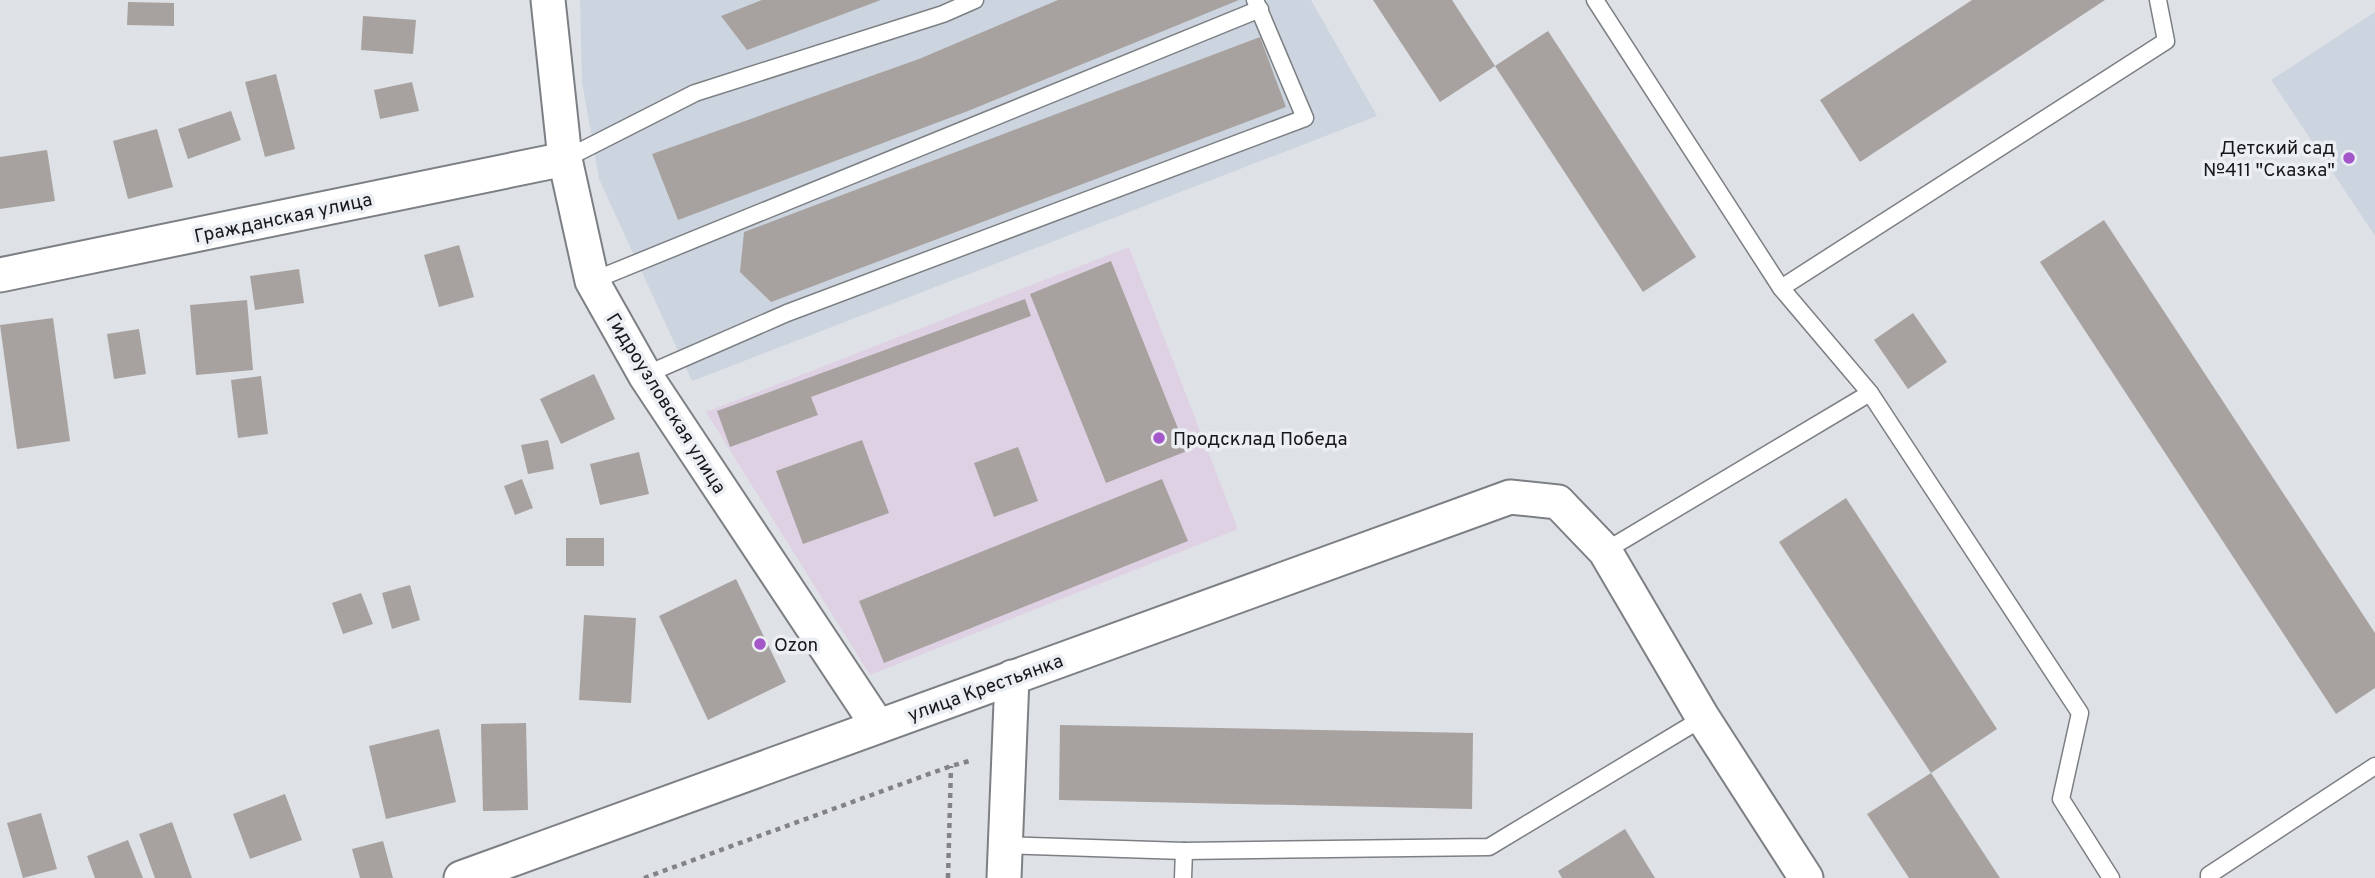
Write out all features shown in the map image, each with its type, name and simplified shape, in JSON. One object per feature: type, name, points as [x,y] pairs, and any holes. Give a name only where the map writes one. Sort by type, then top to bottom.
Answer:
[{"type":"street","name":"Гидроузловская улица","points":[[548,0],[565,159],[592,281],[645,375],[878,726]]},
{"type":"street","name":"Гражданская улица","points":[[0,275],[565,159]]},
{"type":"street","name":"улица Крестьянка","points":[[461,878],[1510,497],[1558,502],[1605,551]]},
{"type":"street","points":[[1605,551],[1703,718],[1806,878]]},
{"type":"street","points":[[1004,878],[1012,677]]},
{"type":"lane","points":[[565,159],[695,93],[943,14],[975,0]]},
{"type":"lane","points":[[1595,0],[1781,288],[1870,393],[2080,713],[2061,799],[2111,878]]},
{"type":"lane","points":[[1781,288],[2166,41],[2158,0]]},
{"type":"lane","points":[[592,281],[1257,5],[1305,118],[788,313],[645,375]]},
{"type":"lane","points":[[1605,551],[1870,393]]},
{"type":"lane","points":[[1004,845],[1184,851],[1489,847],[1703,718]]},
{"type":"lane","points":[[2209,878],[2375,766]]},
{"type":"lane","points":[[1183,878],[1184,851]]},
{"type":"path","points":[[644,878],[951,766],[1007,751]]},
{"type":"path","points":[[948,878],[951,766]]},
{"type":"shaded area","points":[[580,0],[1311,0],[1377,116],[692,381],[599,179],[582,82]]},
{"type":"shaded area","name":"Детский сад №411 \"Сказка\"","points":[[2375,12],[2375,236],[2271,80]]},
{"type":"shaded area","points":[[1129,247],[1238,529],[870,675],[706,412]]},
{"type":"building","points":[[762,0],[881,0],[747,50],[721,16]]},
{"type":"building","points":[[1058,0],[1239,0],[968,111],[678,220],[652,154],[919,59]]},
{"type":"building","points":[[1373,0],[1452,0],[1495,66],[1440,102]]},
{"type":"building","points":[[1972,0],[2105,0],[1860,162],[1820,100]]},
{"type":"building","points":[[128,2],[174,3],[174,26],[127,25]]},
{"type":"building","points":[[363,16],[416,20],[413,54],[361,50]]},
{"type":"building","points":[[1548,31],[1696,257],[1643,292],[1495,66]]},
{"type":"building","points":[[1260,37],[1286,107],[771,302],[740,272],[744,232]]},
{"type":"building","points":[[276,74],[295,149],[265,157],[245,82]]},
{"type":"building","points":[[412,82],[419,111],[380,119],[374,90]]},
{"type":"building","points":[[231,111],[241,140],[188,159],[178,129]]},
{"type":"building","points":[[157,129],[173,187],[128,199],[113,141]]},
{"type":"building","points":[[47,150],[55,201],[0,209],[0,157]]},
{"type":"building","points":[[2104,220],[2375,633],[2375,688],[2336,714],[2040,262]]},
{"type":"building","points":[[459,245],[474,297],[439,307],[424,255]]},
{"type":"building","points":[[1111,261],[1187,451],[1106,483],[1030,294]]},
{"type":"building","points":[[299,269],[304,303],[255,310],[250,276]]},
{"type":"building","points":[[1025,299],[1031,316],[811,397],[818,415],[730,447],[717,411]]},
{"type":"building","points":[[247,300],[253,370],[196,375],[190,305]]},
{"type":"building","points":[[1913,313],[1947,362],[1908,389],[1874,340]]},
{"type":"building","points":[[53,318],[70,441],[17,449],[0,325]]},
{"type":"building","points":[[139,329],[146,374],[114,379],[107,334]]},
{"type":"building","points":[[594,374],[615,419],[561,444],[540,399]]},
{"type":"building","points":[[261,376],[268,434],[238,438],[231,380]]},
{"type":"building","points":[[548,440],[554,469],[528,474],[521,445]]},
{"type":"building","points":[[862,440],[889,513],[803,544],[776,471]]},
{"type":"building","points":[[1018,447],[1038,501],[994,517],[974,463]]},
{"type":"building","points":[[639,452],[649,494],[600,505],[590,464]]},
{"type":"building","points":[[522,479],[533,508],[515,515],[504,486]]},
{"type":"building","points":[[1162,479],[1188,541],[884,663],[859,601]]},
{"type":"building","points":[[1846,498],[1997,729],[1931,773],[1779,542]]},
{"type":"building","points":[[566,538],[604,538],[604,566],[566,566]]},
{"type":"building","points":[[736,579],[786,682],[708,720],[659,616]]},
{"type":"building","points":[[410,585],[420,620],[392,629],[382,593]]},
{"type":"building","points":[[361,593],[373,624],[343,634],[332,603]]},
{"type":"building","points":[[584,615],[636,618],[631,703],[579,700]]},
{"type":"building","points":[[526,723],[528,810],[483,811],[481,724]]},
{"type":"building","points":[[1060,725],[1473,733],[1472,809],[1059,800]]},
{"type":"building","points":[[439,729],[456,802],[386,819],[369,746]]},
{"type":"building","points":[[1931,773],[2000,878],[1909,878],[1867,814]]},
{"type":"building","points":[[285,794],[302,840],[250,859],[233,814]]},
{"type":"building","points":[[41,813],[57,869],[23,878],[7,823]]},
{"type":"building","points":[[172,822],[192,878],[155,878],[139,834]]},
{"type":"building","points":[[1625,829],[1655,878],[1562,878],[1558,871]]},
{"type":"building","points":[[128,840],[143,878],[95,878],[87,856]]},
{"type":"building","points":[[383,841],[393,878],[360,878],[352,849]]},
{"type":"place","name":"Детский сад №411 \"Сказка\"","points":[[2349,158]]},
{"type":"place","name":"Продсклад Победа","points":[[1159,438]]},
{"type":"place","name":"Ozon","points":[[760,644]]}]
